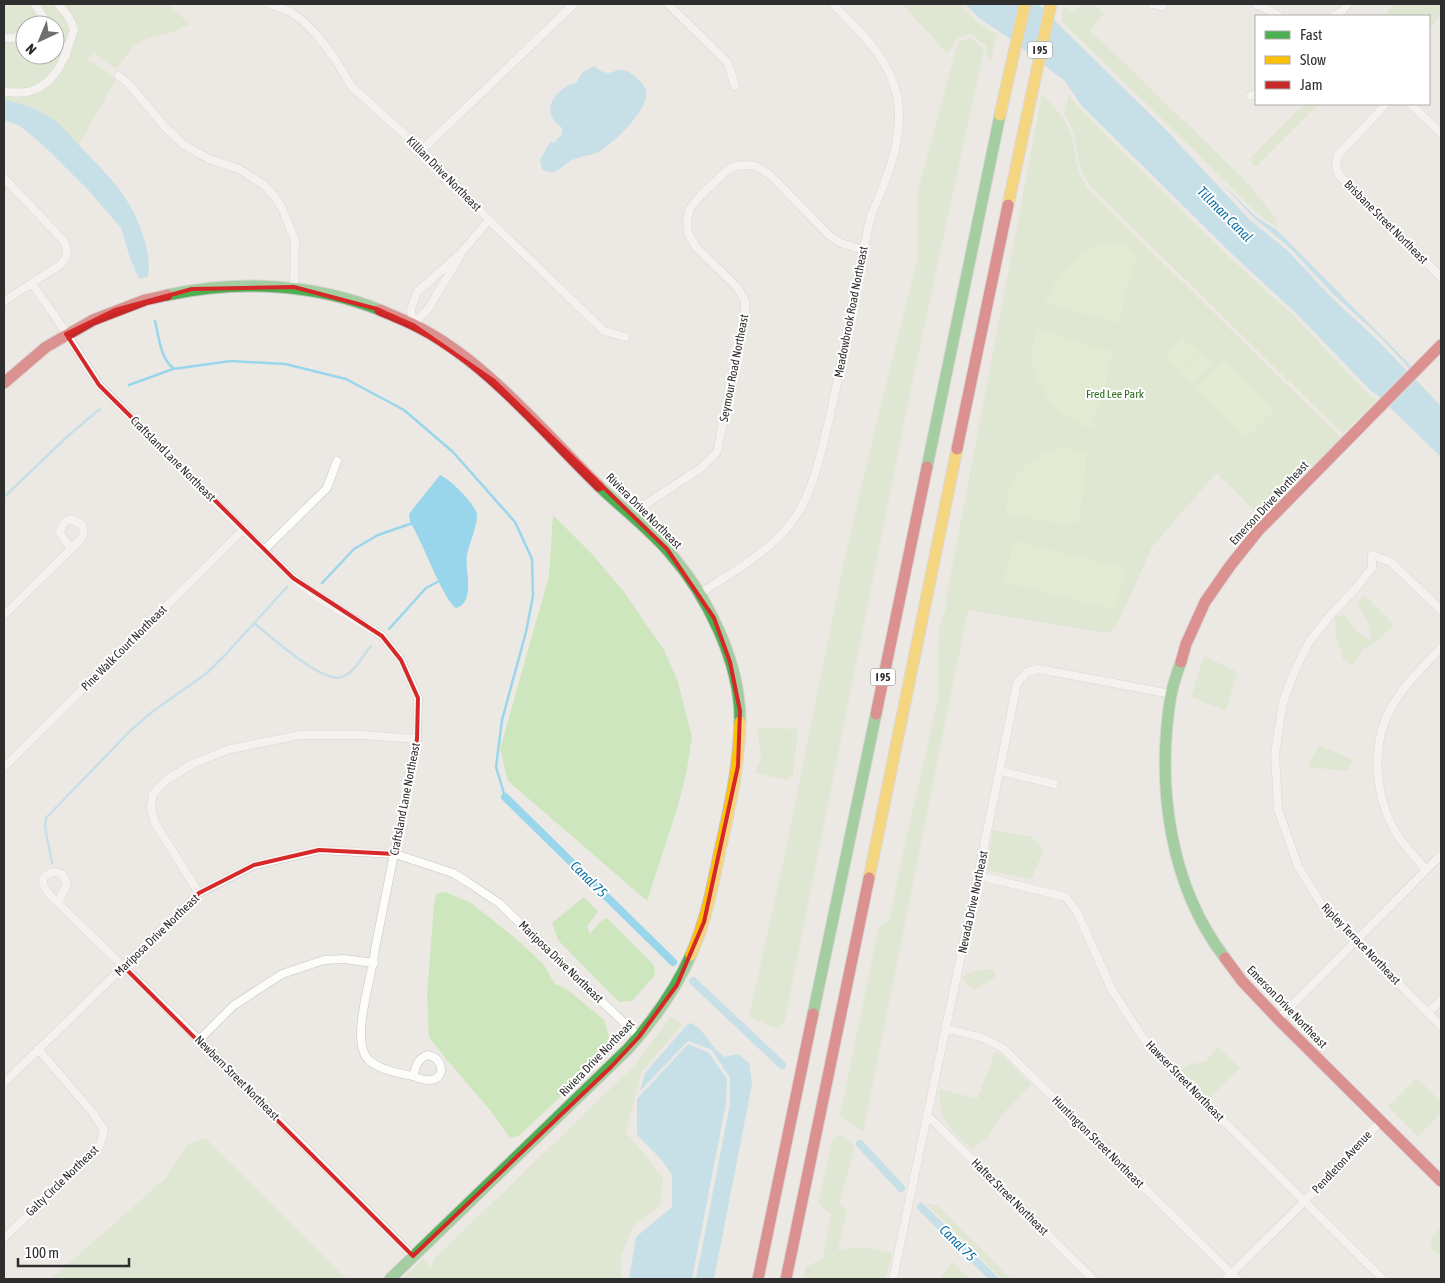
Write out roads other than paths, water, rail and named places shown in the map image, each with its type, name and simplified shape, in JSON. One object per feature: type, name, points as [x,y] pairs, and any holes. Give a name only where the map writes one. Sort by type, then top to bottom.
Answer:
[{"type":"main road","name":"I 95","points":[[758,1279],[1025,4]]},
{"type":"main road","name":"I 95","points":[[786,1279],[1030,96],[1051,4]]},
{"type":"main road","name":"Riviera Drive Northeast","points":[[4,383],[38,353],[66,334],[115,310],[154,297],[182,291],[236,286],[294,287],[377,309],[414,325],[456,351],[494,382],[629,515],[667,549],[714,618],[730,662],[740,712],[738,766],[728,821],[704,922],[676,985],[640,1037],[611,1067],[390,1279]]},
{"type":"main road","name":"Emerson Drive Northeast","points":[[1441,345],[1258,531],[1204,602],[1186,644],[1171,694],[1165,752],[1166,803],[1177,857],[1188,893],[1217,948],[1242,981],[1278,1019],[1441,1182]]},
{"type":"street","points":[[4,92],[27,92],[42,86],[63,65],[74,29],[68,16],[58,4]]},
{"type":"street","name":"Killian Drive Northeast","points":[[270,4],[302,20],[316,34],[335,59],[352,86],[422,150],[489,220],[604,331],[625,337]]},
{"type":"street","points":[[422,150],[574,4]]},
{"type":"street","points":[[668,4],[728,63],[735,86]]},
{"type":"street","name":"Meadowbrook Road Northeast","points":[[699,594],[762,552],[780,536],[794,520],[810,492],[817,471],[835,392],[872,215],[885,183],[898,138],[900,113],[891,76],[880,55],[833,4]]},
{"type":"street","points":[[1152,4],[1162,6]]},
{"type":"street","points":[[1256,4],[1278,15]]},
{"type":"street","points":[[1336,15],[1348,4]]},
{"type":"street","points":[[119,76],[129,84],[162,126],[184,145],[209,159],[239,169],[264,185],[275,197],[282,208],[295,240],[294,287]]},
{"type":"street","name":"Brisbane Street Northeast","points":[[1385,105],[1338,155],[1336,165],[1339,175],[1441,277]]},
{"type":"street","points":[[1411,105],[1441,133]]},
{"type":"street","name":"Seymour Road Northeast","points":[[629,515],[701,468],[717,452],[745,316],[745,301],[737,287],[696,247],[688,233],[686,220],[690,208],[701,195],[732,167],[756,166],[770,175],[829,235],[841,243],[864,250]]},
{"type":"street","points":[[4,178],[64,241],[68,253],[66,259],[60,265],[4,301]]},
{"type":"street","points":[[414,325],[411,309],[417,292],[460,254],[489,220]]},
{"type":"street","points":[[414,325],[428,309],[460,257],[460,254]]},
{"type":"street","name":"Craftsland Lane Northeast","points":[[32,284],[99,385],[191,479],[293,578],[317,597],[382,636],[401,660],[418,698],[417,739],[374,950],[374,963],[360,1026],[360,1044],[368,1060],[387,1071],[413,1076]]},
{"type":"street","points":[[264,550],[327,488],[337,461]]},
{"type":"street","name":"Pine Walk Court Northeast","points":[[4,767],[244,529]]},
{"type":"street","points":[[4,615],[71,549]]},
{"type":"street","name":"Ripley Terrace Northeast","points":[[1441,610],[1391,562],[1372,555],[1372,568],[1309,642],[1295,670],[1283,702],[1275,753],[1278,809],[1298,866],[1324,907],[1356,942],[1441,1026]]},
{"type":"street","points":[[1426,870],[1396,832],[1384,805],[1377,771],[1380,738],[1393,705],[1409,682],[1441,648]]},
{"type":"street","name":"Nevada Drive Northeast","points":[[893,1279],[945,1028],[979,876],[1017,682],[1027,672],[1039,669],[1171,694]]},
{"type":"street","points":[[199,893],[155,823],[150,807],[153,794],[165,781],[192,764],[230,749],[300,735],[362,735],[417,739]]},
{"type":"street","points":[[1000,771],[1054,784]]},
{"type":"street","name":"Mariposa Drive Northeast","points":[[4,1083],[199,893],[254,865],[319,850],[394,854],[453,873],[499,903],[640,1037]]},
{"type":"street","points":[[1278,1019],[1441,855]]},
{"type":"street","name":"Hawser Street Northeast","points":[[979,876],[1066,897],[1077,912],[1112,990],[1143,1038],[1171,1069],[1383,1279]]},
{"type":"street","name":"Newbern Street Northeast","points":[[58,903],[199,1040],[413,1256]]},
{"type":"street","points":[[199,1040],[232,1006],[282,974],[324,960],[344,959],[374,963]]},
{"type":"street","points":[[1428,1013],[1441,1000]]},
{"type":"street","name":"Huntington Street Northeast","points":[[945,1028],[983,1038],[1003,1048],[1232,1278]]},
{"type":"street","name":"Galty Circle Northeast","points":[[4,1238],[100,1145],[104,1130],[93,1113],[38,1049]]},
{"type":"street","name":"Haftez Street Northeast","points":[[927,1114],[1092,1279]]},
{"type":"street","name":"Pendleton Avenue","points":[[1232,1278],[1380,1122]]},
{"type":"water","name":"Tillman Canal","points":[[965,4],[1038,4],[1167,131],[1250,220],[1287,250],[1332,298],[1374,337],[1441,406],[1441,457],[1372,392],[1297,314],[1232,254],[1081,105],[1065,81],[1006,36],[980,19]]},
{"type":"water","points":[[594,66],[606,73],[621,70],[630,72],[646,90],[643,106],[630,125],[605,148],[572,160],[555,171],[551,172],[542,169],[540,160],[550,142],[554,143],[562,134],[562,128],[554,120],[551,113],[550,107],[552,102],[560,91],[576,83],[583,72]]},
{"type":"water","points":[[4,99],[34,108],[49,116],[67,132],[111,179],[127,201],[140,227],[148,255],[148,276],[141,279],[138,277],[121,228],[90,192],[43,145],[20,126],[4,120]]},
{"type":"water","points":[[1216,178],[1256,217],[1277,230],[1413,368],[1411,370],[1377,334],[1334,295],[1290,248],[1253,217]]},
{"type":"water","points":[[440,475],[462,492],[472,504],[477,514],[467,555],[467,596],[463,604],[456,608],[445,594],[439,582],[410,522],[409,514]]},
{"type":"water","points":[[690,1023],[701,1030],[724,1057],[738,1054],[749,1063],[752,1084],[714,1279],[696,1279],[730,1104],[730,1078],[712,1050],[688,1041],[640,1091],[645,1073]]},
{"type":"water","points":[[688,1044],[709,1053],[727,1079],[726,1103],[692,1279],[629,1279],[636,1237],[672,1207],[672,1175],[661,1159],[637,1135],[637,1099]]},
{"type":"waterway","points":[[155,321],[165,359],[173,368]]},
{"type":"waterway","points":[[129,385],[173,369],[231,361],[285,364],[346,379],[404,410],[453,452],[515,522],[532,559],[533,596],[526,632],[502,720],[496,767],[505,797]]},
{"type":"waterway","points":[[4,497],[70,434],[100,409]]},
{"type":"waterway","points":[[322,583],[354,549],[378,535],[413,523]]},
{"type":"waterway","points":[[389,629],[426,588],[441,580]]},
{"type":"waterway","points":[[52,863],[45,827],[46,818],[131,730],[152,712],[207,673],[287,587]]},
{"type":"waterway","points":[[254,623],[297,658],[322,673],[333,677],[342,677],[350,672],[371,646]]},
{"type":"waterway","name":"Canal 75","points":[[505,797],[673,962]]},
{"type":"waterway","name":"Canal 75","points":[[693,981],[782,1065]]},
{"type":"waterway","name":"Canal 75","points":[[860,1144],[901,1188]]},
{"type":"waterway","name":"Canal 75","points":[[921,1207],[994,1279]]},
{"type":"park label","name":"Fred Lee Park","points":[[1115,394]]}]
